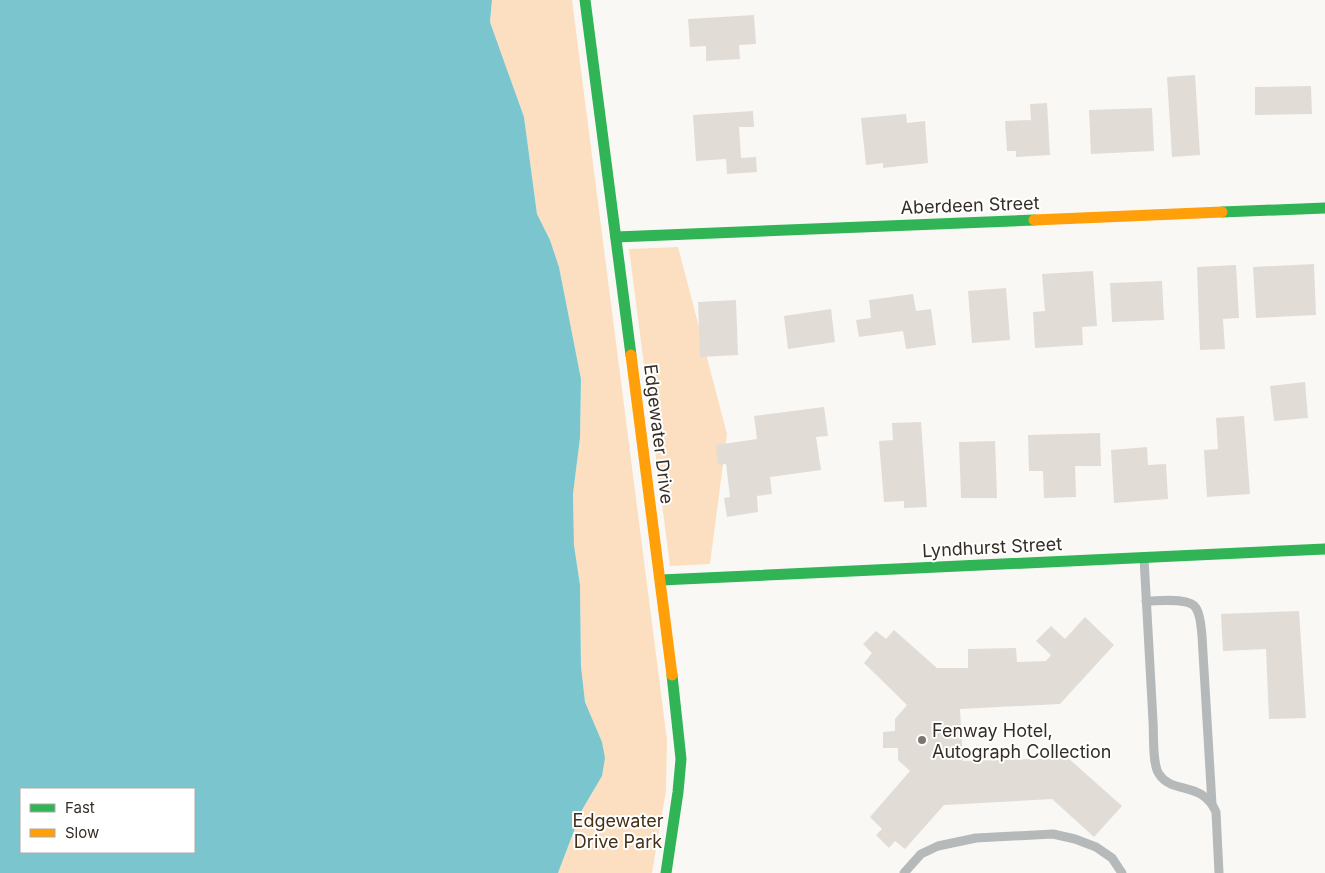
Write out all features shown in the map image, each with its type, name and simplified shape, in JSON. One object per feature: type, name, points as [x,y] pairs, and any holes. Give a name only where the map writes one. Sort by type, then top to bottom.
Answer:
[{"type":"street","name":"Edgewater Drive","points":[[585,0],[661,580],[681,759],[666,873]]},
{"type":"street","name":"Aberdeen Street","points":[[616,237],[1325,208]]},
{"type":"street","name":"Lyndhurst Street","points":[[661,580],[1325,550]]},
{"type":"lane","points":[[1144,558],[1157,772],[1163,780],[1200,793],[1212,804],[1216,812],[1219,873]]},
{"type":"lane","points":[[1146,601],[1192,603],[1197,609],[1202,636],[1212,804]]},
{"type":"lane","points":[[904,873],[921,854],[938,846],[976,838],[1053,834],[1075,839],[1096,847],[1112,858],[1122,873]]},
{"type":"green space","name":"Edgewater Drive Park","points":[[492,0],[572,0],[667,740],[666,791],[652,873],[558,873],[582,810],[602,776],[602,742],[585,702],[581,666],[580,585],[574,545],[573,494],[580,438],[581,379],[559,267],[550,240],[537,214],[524,117],[490,22]]},
{"type":"green space","points":[[678,247],[727,434],[710,564],[670,566],[629,249]]},
{"type":"water","points":[[0,0],[492,0],[490,22],[524,117],[537,214],[550,240],[559,267],[581,379],[580,438],[573,494],[574,545],[580,585],[581,666],[585,702],[602,742],[605,758],[602,776],[582,810],[558,873],[0,873]]},
{"type":"building","points":[[754,15],[756,44],[739,45],[740,59],[706,61],[706,46],[690,47],[688,19]]},
{"type":"building","points":[[1195,75],[1200,155],[1172,157],[1167,77]]},
{"type":"building","points":[[1311,86],[1312,114],[1255,115],[1255,87]]},
{"type":"building","points":[[1047,103],[1050,155],[1016,157],[1016,151],[1007,151],[1005,121],[1031,120],[1030,104]]},
{"type":"building","points":[[1152,108],[1154,151],[1091,154],[1089,110]]},
{"type":"building","points":[[753,111],[754,127],[739,127],[741,158],[756,157],[757,172],[727,174],[726,159],[696,161],[693,115]]},
{"type":"building","points":[[906,114],[907,123],[925,121],[928,163],[883,168],[883,163],[866,165],[861,118]]},
{"type":"building","points":[[1314,264],[1316,315],[1256,318],[1253,267]]},
{"type":"building","points":[[1236,265],[1239,318],[1223,319],[1225,349],[1200,350],[1197,267]]},
{"type":"building","points":[[1093,271],[1097,326],[1082,327],[1083,345],[1035,348],[1033,312],[1045,311],[1042,274]]},
{"type":"building","points":[[1162,281],[1164,320],[1112,322],[1110,283]]},
{"type":"building","points":[[1006,288],[1010,340],[972,343],[968,291]]},
{"type":"building","points":[[913,294],[916,311],[931,309],[936,345],[906,349],[903,331],[859,337],[856,320],[871,318],[869,300]]},
{"type":"building","points":[[736,300],[738,355],[700,357],[698,302]]},
{"type":"building","points":[[831,309],[835,342],[788,349],[784,316]]},
{"type":"building","points":[[1305,382],[1308,418],[1274,421],[1270,386]]},
{"type":"building","points":[[824,407],[828,436],[816,437],[821,470],[770,477],[772,494],[757,496],[758,512],[727,517],[724,498],[730,497],[726,464],[718,465],[716,445],[757,439],[754,416]]},
{"type":"building","points":[[1244,416],[1250,494],[1207,497],[1204,450],[1218,449],[1216,418]]},
{"type":"building","points":[[921,422],[927,507],[904,508],[904,501],[884,502],[879,441],[893,440],[892,423]]},
{"type":"building","points":[[1100,433],[1101,466],[1075,466],[1076,497],[1044,498],[1043,471],[1029,471],[1028,435]]},
{"type":"building","points":[[995,441],[997,498],[961,498],[959,442]]},
{"type":"building","points":[[1147,447],[1148,465],[1166,464],[1168,499],[1114,503],[1111,450]]},
{"type":"building","points":[[1299,611],[1306,718],[1269,719],[1266,649],[1223,651],[1221,614]]},
{"type":"building","name":"Fenway Hotel, Autograph Collection","points":[[1085,617],[1114,645],[1060,704],[960,709],[963,761],[1068,758],[1122,806],[1094,837],[1052,799],[944,805],[905,849],[895,841],[889,848],[876,835],[882,829],[870,817],[910,771],[898,760],[898,748],[883,748],[883,732],[895,731],[895,719],[907,705],[864,663],[872,653],[863,644],[876,631],[886,639],[894,630],[937,668],[968,668],[968,649],[1016,648],[1017,662],[1046,661],[1051,655],[1036,641],[1051,626],[1065,639]]},
{"type":"traffic: fast","points":[[585,0],[631,355]]},
{"type":"traffic: fast","points":[[1222,212],[1325,208]]},
{"type":"traffic: fast","points":[[616,237],[1034,220]]},
{"type":"traffic: fast","points":[[661,580],[1325,549]]},
{"type":"traffic: fast","points":[[666,873],[681,759],[672,675]]},
{"type":"traffic: slow","points":[[1034,220],[1222,212]]},
{"type":"traffic: slow","points":[[631,355],[672,675]]},
{"type":"place","name":"Fenway Hotel, Autograph Collection","points":[[922,740]]}]
